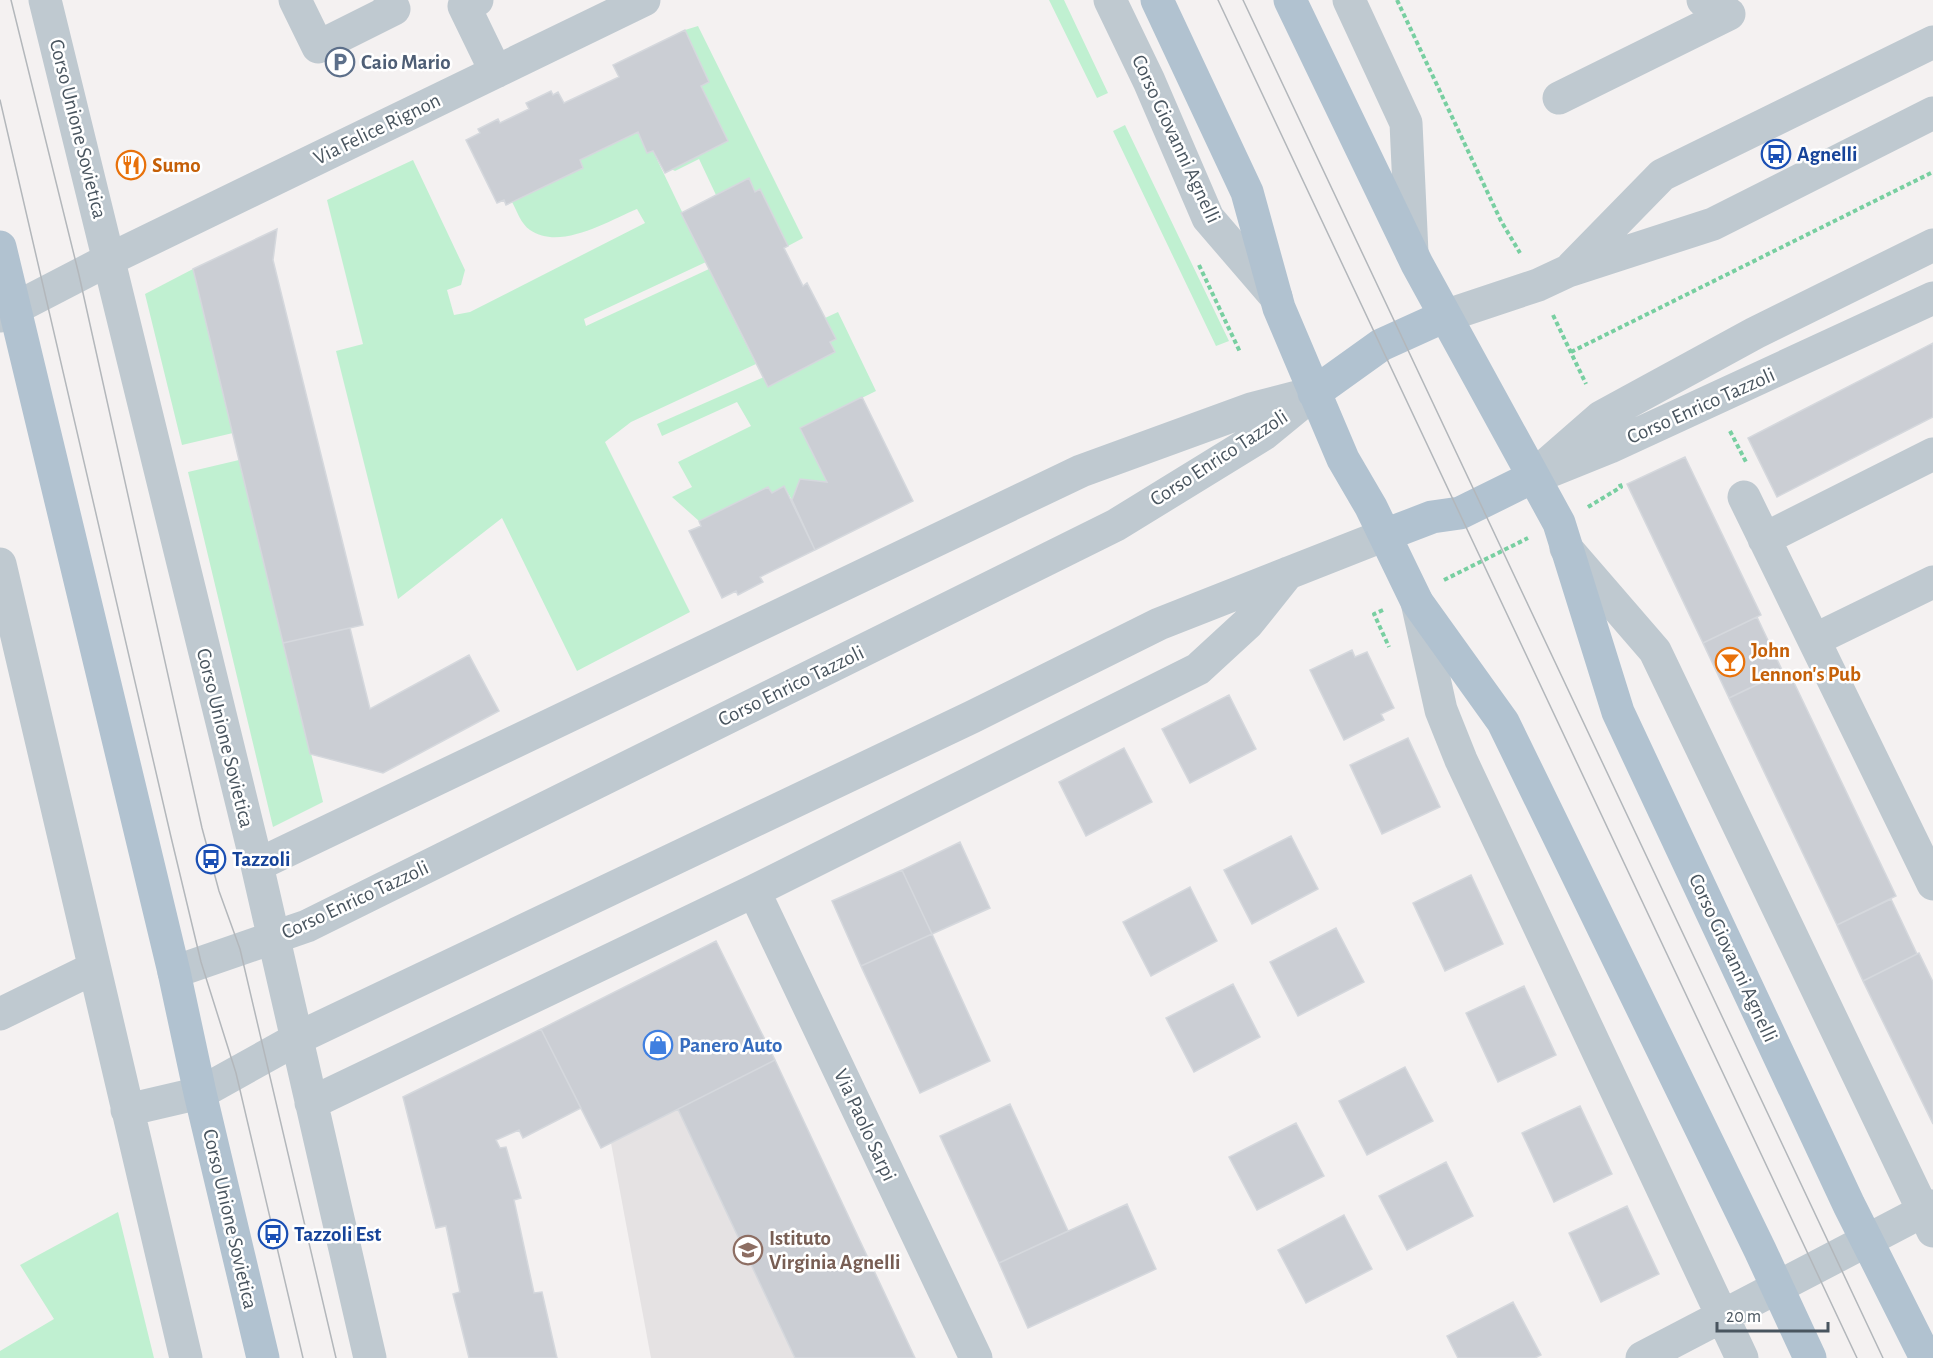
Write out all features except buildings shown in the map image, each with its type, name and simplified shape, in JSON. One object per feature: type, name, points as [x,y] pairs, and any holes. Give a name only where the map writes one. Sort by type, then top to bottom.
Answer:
[{"type":"main road","name":"Corso Giovanni Agnelli","points":[[1157,0],[1247,192],[1276,297],[1314,393],[1343,459],[1385,535]]},
{"type":"main road","name":"Corso Giovanni Agnelli","points":[[1290,0],[1412,253],[1532,478],[1559,524],[1618,712],[1926,1358]]},
{"type":"main road","name":"Corso Unione Sovietica","points":[[0,247],[8,313],[174,972],[262,1358]]},
{"type":"main road","points":[[1314,393],[1381,345],[1445,316]]},
{"type":"main road","points":[[1532,478],[1460,513],[1432,517],[1385,535],[1417,602],[1503,722],[1778,1287],[1810,1358]]},
{"type":"street","name":"Corso Unione Sovietica","points":[[45,0],[257,865],[370,1358]]},
{"type":"street","points":[[295,0],[318,47],[394,9],[390,0]]},
{"type":"street","points":[[477,0],[464,6],[496,72]]},
{"type":"street","name":"Via Felice Rignon","points":[[110,259],[644,0]]},
{"type":"street","name":"Corso Giovanni Agnelli","points":[[1110,0],[1149,81],[1208,218],[1276,297]]},
{"type":"street","name":"Corso Giovanni Agnelli","points":[[1349,0],[1406,123],[1412,253]]},
{"type":"street","points":[[1559,98],[1729,14],[1703,0]]},
{"type":"street","points":[[1568,271],[1662,175],[1933,42]]},
{"type":"street","points":[[1445,316],[1538,285],[1568,271],[1713,224],[1933,113]]},
{"type":"street","name":"Corso Enrico Tazzoli","points":[[1532,478],[1755,333],[1933,245]]},
{"type":"street","points":[[8,313],[110,259]]},
{"type":"street","name":"Corso Enrico Tazzoli","points":[[1605,432],[1713,398],[1776,372],[1933,298]]},
{"type":"street","name":"Corso Enrico Tazzoli","points":[[257,865],[1081,471],[1251,409],[1314,393]]},
{"type":"street","name":"Corso Enrico Tazzoli","points":[[174,972],[274,938],[337,911],[1116,525],[1264,434],[1314,393]]},
{"type":"street","points":[[1764,539],[1933,454]]},
{"type":"street","points":[[1744,497],[1933,884]]},
{"type":"street","points":[[127,1110],[200,1093],[297,1038],[972,717],[1159,624],[1385,535]]},
{"type":"street","name":"Corso Giovanni Agnelli","points":[[1566,548],[1655,651],[1930,1216]]},
{"type":"street","points":[[0,564],[186,1358]]},
{"type":"street","points":[[311,1103],[754,891],[1198,669],[1248,623],[1288,573]]},
{"type":"street","points":[[1814,640],[1933,582]]},
{"type":"street","points":[[1417,602],[1441,710],[1461,760],[1742,1358]]},
{"type":"street","name":"Via Paolo Sarpi","points":[[754,891],[976,1358]]},
{"type":"street","points":[[0,1014],[94,968]]},
{"type":"street","points":[[1642,1358],[1868,1240],[1930,1216]]},
{"type":"path","points":[[1397,0],[1501,221],[1538,285],[1571,352],[1605,432],[1620,487]]},
{"type":"path","points":[[1571,352],[1933,172]]},
{"type":"path","points":[[1713,398],[1760,489],[1744,497]]},
{"type":"path","points":[[1463,570],[1522,541]]},
{"type":"shaded area","name":"Istituto Virginia Agnelli","points":[[775,1060],[915,1358],[651,1358],[611,1143]]},
{"type":"green space","points":[[1049,0],[1064,0],[1108,93],[1097,98]]},
{"type":"green space","points":[[698,26],[803,238],[788,246],[760,189],[755,192],[749,179],[716,195],[699,159],[675,171],[671,169],[701,86],[709,82],[685,30]]},
{"type":"green space","points":[[1125,125],[1229,341],[1216,346],[1113,131]]},
{"type":"green space","points":[[638,132],[647,153],[653,151],[706,262],[584,319],[586,326],[709,269],[756,364],[631,422],[605,442],[690,612],[577,671],[502,518],[398,599],[336,351],[363,344],[327,200],[413,160],[465,270],[461,285],[447,290],[454,315],[470,312],[645,223],[637,209],[584,232],[569,236],[542,236],[527,227],[512,202],[583,168],[580,160]]},
{"type":"green space","points":[[193,269],[233,433],[182,445],[145,294]]},
{"type":"green space","points":[[838,312],[876,391],[801,428],[827,482],[792,500],[784,486],[772,493],[768,487],[699,521],[672,497],[692,487],[678,462],[751,426],[737,402],[662,436],[657,424],[764,377],[768,386],[835,352],[830,342],[836,339],[825,318]]},
{"type":"green space","points":[[239,460],[323,802],[273,827],[188,472]]},
{"type":"green space","points":[[118,1212],[154,1358],[0,1358],[0,1351],[54,1319],[20,1265]]},
{"type":"tram line","points":[[11,0],[79,275],[202,828],[219,891],[240,949],[336,1358]]},
{"type":"tram line","points":[[1218,0],[1857,1358]]},
{"type":"tram line","points":[[1243,0],[1883,1358]]},
{"type":"tram line","points":[[0,100],[201,962],[236,1073],[303,1358]]},
{"type":"place","name":"Caio Mario","points":[[340,62]]},
{"type":"place","name":"Agnelli","points":[[1776,154]]},
{"type":"place","name":"Sumo","points":[[131,165]]},
{"type":"place","name":"John Lennon's Pub","points":[[1730,662]]},
{"type":"place","name":"Tazzoli","points":[[211,859]]},
{"type":"place","name":"Panero Auto","points":[[658,1045]]},
{"type":"place","name":"Tazzoli Est","points":[[273,1234]]},
{"type":"place","name":"Istituto Virginia Agnelli","points":[[748,1250]]}]
